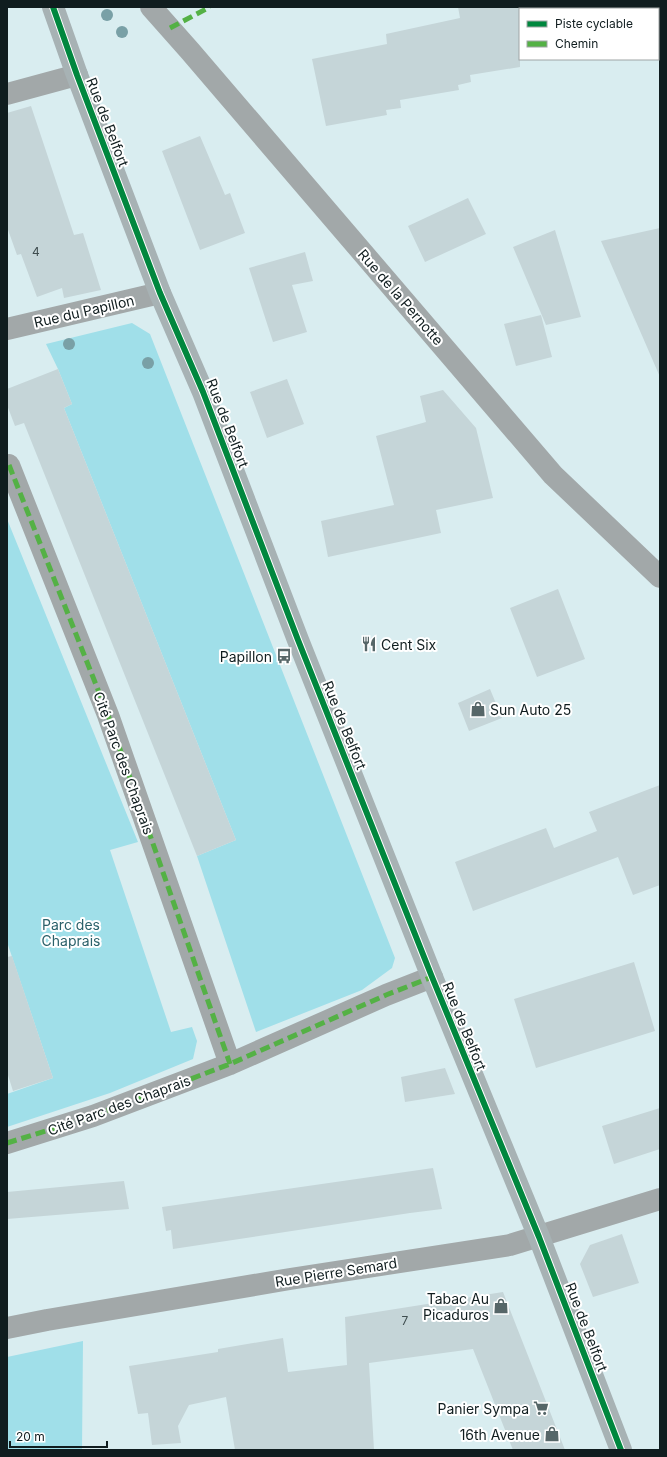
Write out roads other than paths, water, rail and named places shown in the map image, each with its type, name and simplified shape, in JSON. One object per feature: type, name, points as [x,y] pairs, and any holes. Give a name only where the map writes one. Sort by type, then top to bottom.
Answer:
[{"type":"main road","name":"Rue de Belfort","points":[[53,7],[77,75],[160,293],[203,392],[298,640],[432,977],[539,1237],[621,1450]]},
{"type":"street","name":"Rue de la Pernotte","points":[[151,7],[553,474],[660,577]]},
{"type":"street","points":[[7,94],[77,75]]},
{"type":"street","name":"Rue du Papillon","points":[[7,329],[160,293]]},
{"type":"street","name":"Cité Parc des Chaprais","points":[[9,465],[108,715],[230,1064]]},
{"type":"street","name":"Cité Parc des Chaprais","points":[[7,1143],[93,1116],[230,1064],[432,977]]},
{"type":"street","name":"Rue Pierre Semard","points":[[7,1328],[290,1278],[510,1245],[660,1199]]},
{"type":"place","name":"Cent Six","points":[[369,644]]},
{"type":"place","name":"Papillon","points":[[284,656]]},
{"type":"place","name":"Sun Auto 25","points":[[478,709]]},
{"type":"place","name":"Tabac Au Picaduros","points":[[501,1306]]},
{"type":"place","name":"Panier Sympa","points":[[541,1408]]},
{"type":"place","name":"16th Avenue","points":[[552,1434]]},
{"type":"park label","name":"Parc des Chaprais","points":[[71,932]]}]
